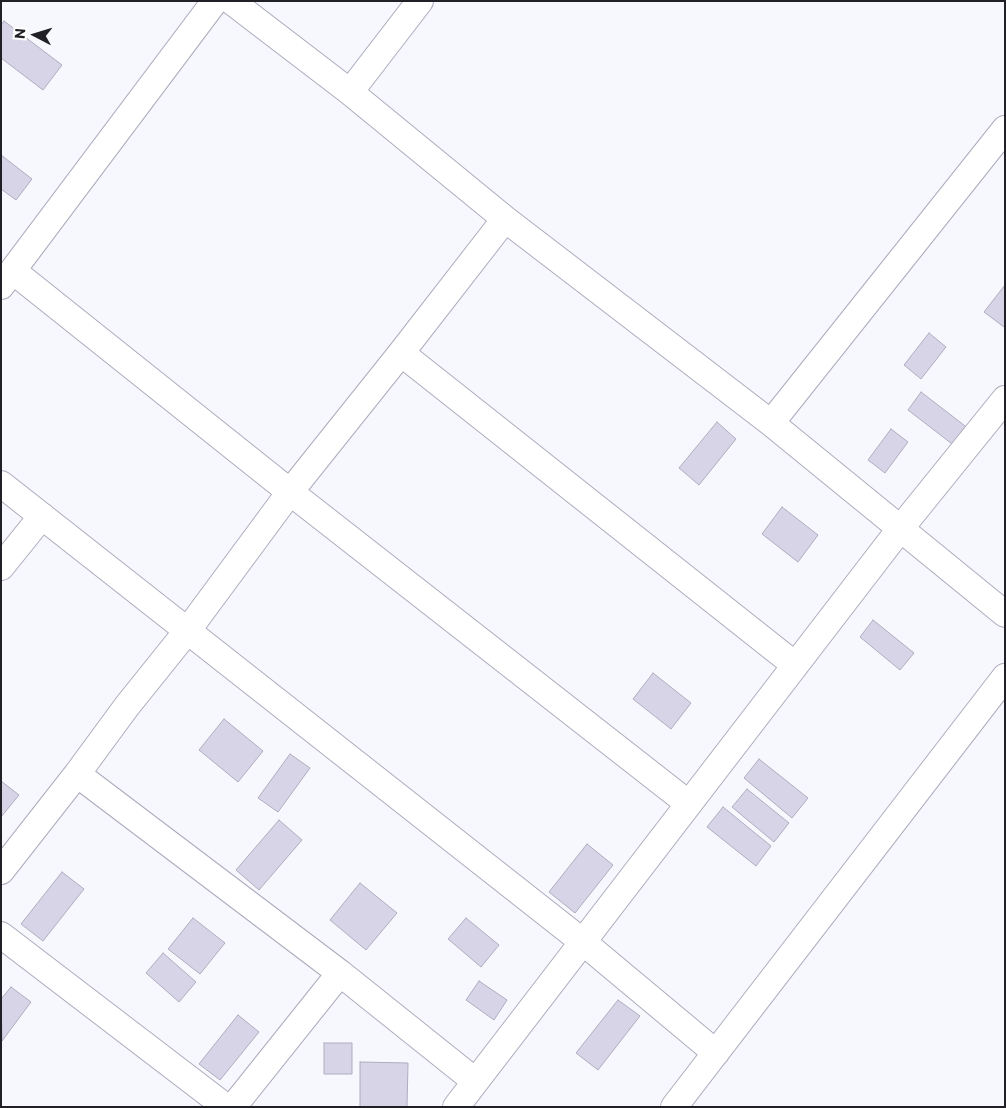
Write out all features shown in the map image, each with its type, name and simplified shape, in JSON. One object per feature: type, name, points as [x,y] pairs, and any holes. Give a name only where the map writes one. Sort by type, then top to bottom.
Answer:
[{"type":"street","points":[[215,1],[7,278],[290,492],[689,804]]},
{"type":"street","points":[[231,1],[350,92],[505,219],[771,423],[1005,614]]},
{"type":"street","points":[[350,92],[420,1]]},
{"type":"street","points":[[771,423],[1005,129]]},
{"type":"street","points":[[1,871],[77,774],[127,706],[188,630],[290,492],[505,219]]},
{"type":"street","points":[[401,353],[795,665]]},
{"type":"street","points":[[456,1107],[900,529],[1005,399]]},
{"type":"street","points":[[1,484],[583,942],[716,1052]]},
{"type":"street","points":[[1,567],[42,516]]},
{"type":"street","points":[[674,1107],[1005,677]]},
{"type":"street","points":[[77,774],[340,973],[475,1081]]},
{"type":"street","points":[[1,935],[226,1107]]},
{"type":"street","points":[[233,1107],[340,973]]},
{"type":"building","points":[[4,21],[62,65],[43,90],[1,58],[1,25]]},
{"type":"building","points":[[1,155],[32,179],[16,200],[1,189]]},
{"type":"building","points":[[1005,285],[1005,326],[1004,327],[984,312]]},
{"type":"building","points":[[929,333],[946,347],[921,379],[904,365]]},
{"type":"building","points":[[921,392],[969,429],[956,447],[908,410]]},
{"type":"building","points":[[717,422],[736,439],[699,485],[679,468]]},
{"type":"building","points":[[891,429],[908,442],[885,473],[868,460]]},
{"type":"building","points":[[782,507],[818,535],[798,562],[762,534]]},
{"type":"building","points":[[873,620],[914,653],[900,670],[860,637]]},
{"type":"building","points":[[653,673],[691,703],[671,729],[633,699]]},
{"type":"building","points":[[224,719],[263,751],[238,782],[199,750]]},
{"type":"building","points":[[290,754],[310,768],[278,812],[258,798]]},
{"type":"building","points":[[759,759],[808,798],[792,818],[744,778]]},
{"type":"building","points":[[1,781],[19,795],[1,817]]},
{"type":"building","points":[[747,789],[789,823],[774,842],[732,807]]},
{"type":"building","points":[[723,807],[771,846],[756,866],[707,827]]},
{"type":"building","points":[[279,820],[302,840],[259,890],[236,870]]},
{"type":"building","points":[[587,844],[613,865],[575,913],[549,892]]},
{"type":"building","points":[[62,872],[84,889],[43,941],[21,924]]},
{"type":"building","points":[[360,883],[397,913],[366,950],[330,920]]},
{"type":"building","points":[[193,918],[225,943],[200,974],[168,949]]},
{"type":"building","points":[[466,918],[499,945],[481,967],[448,939]]},
{"type":"building","points":[[163,953],[196,982],[179,1002],[146,973]]},
{"type":"building","points":[[479,981],[507,1000],[494,1020],[466,1000]]},
{"type":"building","points":[[11,987],[31,1002],[2,1041],[1,999]]},
{"type":"building","points":[[618,1000],[640,1016],[598,1070],[576,1053]]},
{"type":"building","points":[[238,1015],[259,1032],[220,1080],[199,1064]]},
{"type":"building","points":[[324,1043],[352,1043],[352,1074],[324,1074]]},
{"type":"building","points":[[360,1062],[408,1063],[407,1107],[360,1107]]}]
